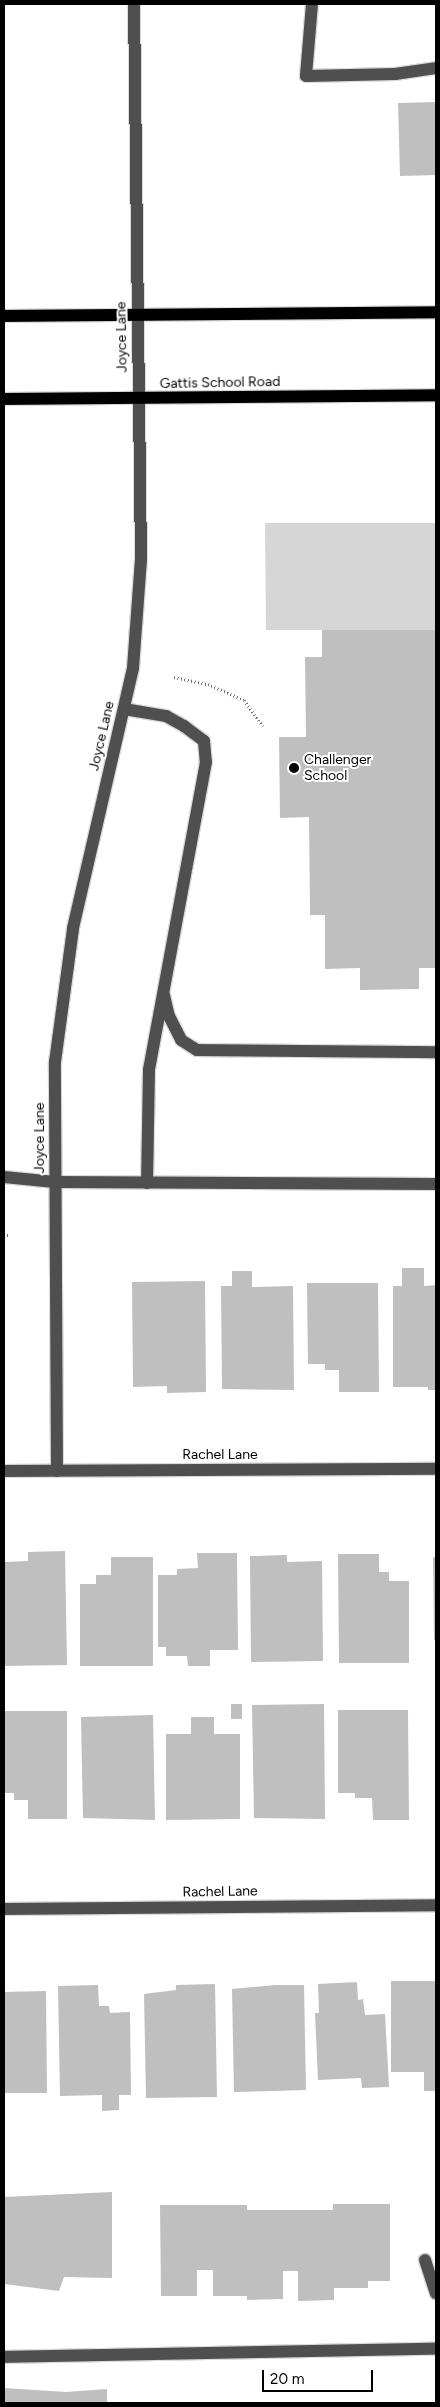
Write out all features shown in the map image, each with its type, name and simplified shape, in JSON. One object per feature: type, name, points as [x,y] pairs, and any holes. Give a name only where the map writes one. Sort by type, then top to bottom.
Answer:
[{"type":"main road","points":[[4,316],[436,312]]},
{"type":"main road","name":"Gattis School Road","points":[[4,399],[436,395]]},
{"type":"street","name":"Joyce Lane","points":[[57,1471],[54,1062],[73,928],[133,668],[141,560],[136,314],[134,4]]},
{"type":"street","points":[[312,4],[306,76],[395,74],[436,68]]},
{"type":"street","points":[[124,709],[166,716],[204,741],[206,762],[149,1070],[147,1183]]},
{"type":"street","points":[[163,988],[169,1016],[181,1040],[197,1050],[436,1052]]},
{"type":"street","points":[[4,1177],[55,1182],[436,1184]]},
{"type":"street","name":"Rachel Lane","points":[[4,1472],[436,1469]]},
{"type":"street","name":"Rachel Lane","points":[[4,1909],[436,1905]]},
{"type":"street","points":[[425,2260],[436,2293]]},
{"type":"street","points":[[4,2357],[436,2349]]},
{"type":"path","points":[[174,677],[208,684],[244,700],[263,726]]},
{"type":"path","points":[[4,1236],[9,1236]]},
{"type":"shaded area","points":[[265,523],[436,523],[436,630],[266,630]]},
{"type":"building","points":[[436,102],[436,175],[400,176],[398,103]]},
{"type":"building","points":[[322,630],[436,630],[436,968],[419,968],[419,989],[360,990],[360,968],[325,969],[325,915],[310,915],[309,817],[280,818],[279,737],[306,737],[305,657],[322,657]]},
{"type":"building","points":[[402,1268],[424,1268],[424,1286],[436,1285],[436,1390],[428,1390],[428,1387],[393,1387],[393,1286],[402,1286]]},
{"type":"building","points":[[232,1271],[252,1271],[252,1287],[293,1286],[294,1390],[222,1389],[221,1286],[232,1286]]},
{"type":"building","points":[[205,1281],[206,1392],[167,1393],[167,1386],[133,1387],[132,1282]]},
{"type":"building","points":[[307,1283],[378,1283],[379,1392],[339,1392],[339,1370],[325,1370],[325,1364],[308,1364]]},
{"type":"building","points":[[65,1551],[67,1665],[4,1666],[4,1562],[28,1561],[28,1552]]},
{"type":"building","points":[[197,1553],[237,1553],[238,1650],[210,1650],[210,1666],[188,1666],[187,1656],[166,1656],[166,1647],[158,1647],[158,1575],[177,1575],[177,1569],[198,1568]]},
{"type":"building","points":[[338,1554],[379,1554],[379,1572],[389,1572],[389,1581],[409,1581],[409,1663],[339,1663]]},
{"type":"building","points":[[287,1555],[287,1562],[322,1561],[323,1661],[251,1662],[250,1556]]},
{"type":"building","points":[[111,1557],[153,1557],[153,1666],[80,1666],[80,1584],[96,1584],[96,1575],[111,1575]]},
{"type":"building","points":[[433,1557],[436,1557],[436,1640],[434,1640]]},
{"type":"building","points":[[231,1704],[242,1704],[242,1719],[231,1719]]},
{"type":"building","points":[[324,1704],[325,1819],[254,1818],[252,1705]]},
{"type":"building","points":[[338,1710],[408,1710],[409,1820],[373,1820],[372,1798],[355,1798],[355,1793],[338,1793]]},
{"type":"building","points":[[4,1711],[67,1711],[67,1819],[28,1819],[28,1800],[14,1800],[14,1793],[4,1793]]},
{"type":"building","points":[[153,1715],[155,1820],[83,1818],[81,1717]]},
{"type":"building","points":[[191,1717],[214,1717],[214,1734],[240,1734],[240,1819],[166,1820],[166,1734],[191,1734]]},
{"type":"building","points":[[391,1981],[436,1981],[436,2091],[424,2091],[424,2072],[391,2072]]},
{"type":"building","points":[[357,1982],[358,2000],[363,1999],[365,2015],[385,2014],[389,2087],[362,2088],[361,2078],[318,2080],[315,2013],[319,2013],[318,1984]]},
{"type":"building","points":[[215,1984],[217,2097],[146,2098],[144,1994],[176,1990],[176,1985]]},
{"type":"building","points":[[98,1985],[99,2006],[109,2006],[110,2013],[130,2012],[131,2095],[119,2095],[119,2110],[102,2111],[102,2095],[60,2096],[58,1986]]},
{"type":"building","points":[[276,1985],[304,1985],[306,2090],[234,2092],[232,1989]]},
{"type":"building","points":[[46,1991],[47,2093],[4,2093],[4,1992]]},
{"type":"building","points":[[112,2192],[112,2278],[64,2277],[59,2291],[4,2284],[4,2197]]},
{"type":"building","points":[[333,2204],[390,2204],[390,2281],[368,2281],[368,2288],[334,2288],[334,2300],[298,2301],[298,2271],[283,2271],[283,2299],[247,2300],[247,2296],[213,2296],[213,2270],[197,2270],[197,2296],[161,2296],[160,2205],[247,2205],[247,2210],[333,2210]]},
{"type":"building","points":[[4,2388],[66,2392],[107,2389],[107,2403],[4,2403]]},
{"type":"place","name":"Challenger School","points":[[294,768]]}]
